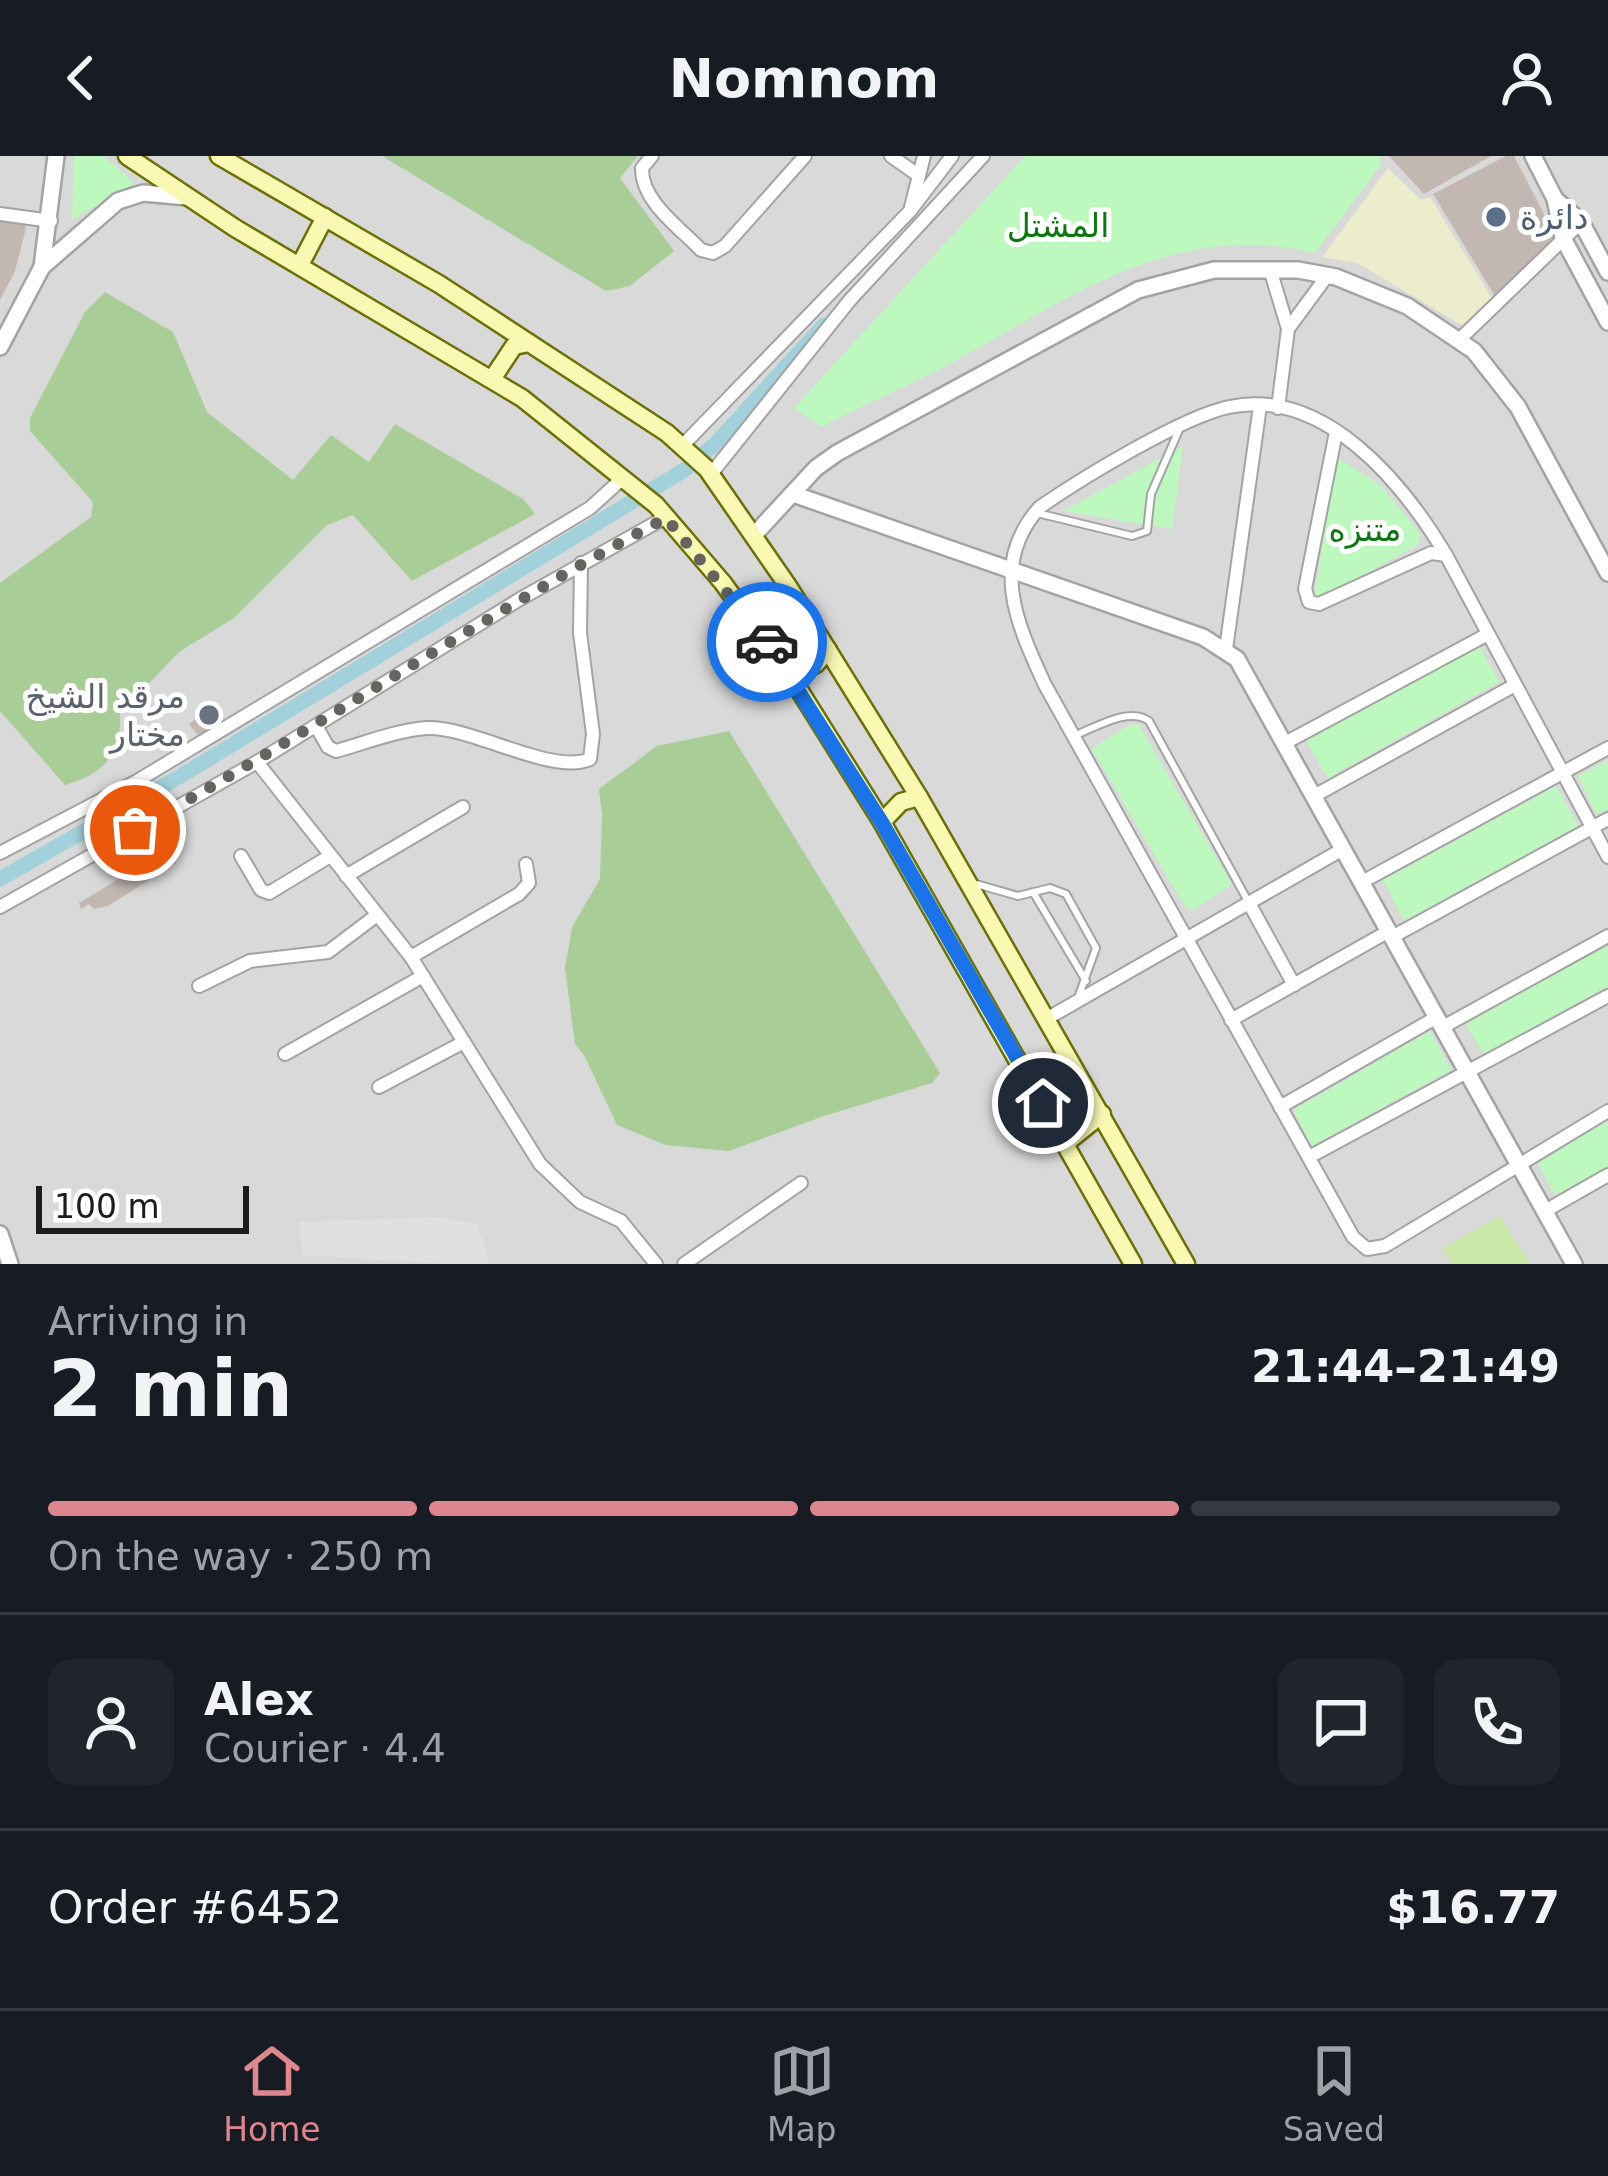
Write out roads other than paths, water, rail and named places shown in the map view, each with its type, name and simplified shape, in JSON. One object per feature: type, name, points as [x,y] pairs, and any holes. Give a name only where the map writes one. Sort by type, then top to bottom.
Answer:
[{"type":"main road","points":[[127,156],[522,398],[661,511],[723,583],[791,677],[882,823],[1132,1264]]},
{"type":"main road","points":[[219,156],[439,284],[688,448],[709,471],[919,797],[1186,1264]]},
{"type":"main road","points":[[301,263],[325,218]]},
{"type":"main road","points":[[492,380],[514,346],[529,343]]},
{"type":"main road","points":[[791,677],[816,664],[828,650]]},
{"type":"main road","points":[[882,823],[901,802],[919,797]]},
{"type":"main road","points":[[1066,1143],[1102,1114]]},
{"type":"street","points":[[0,347],[43,267],[56,156]]},
{"type":"street","points":[[652,156],[642,168],[642,183],[649,195],[701,250],[713,253],[725,246],[805,156]]},
{"type":"street","points":[[891,156],[918,175]]},
{"type":"street","points":[[910,211],[925,156]]},
{"type":"street","points":[[688,448],[910,211],[952,156]]},
{"type":"street","points":[[709,471],[850,300],[983,156]]},
{"type":"street","points":[[1533,156],[1555,199],[1562,238],[1608,322]]},
{"type":"street","points":[[43,267],[118,201],[143,193],[188,197]]},
{"type":"street","points":[[1555,199],[1581,222],[1608,272]]},
{"type":"street","points":[[0,214],[50,221]]},
{"type":"street","points":[[1460,339],[1581,222]]},
{"type":"street","points":[[754,536],[815,468],[837,453],[1138,290],[1214,270],[1270,269],[1327,276],[1407,306],[1460,339],[1518,407],[1608,573]]},
{"type":"street","points":[[1270,269],[1288,329],[1278,408]]},
{"type":"street","points":[[1288,329],[1327,276]]},
{"type":"street","points":[[1226,650],[1260,406]]},
{"type":"street","points":[[1608,857],[1446,555],[1411,501],[1357,445],[1336,432],[1278,408],[1230,407],[1181,427],[1035,513],[1012,572],[1018,627],[1073,736],[1353,1237],[1367,1249],[1385,1246],[1608,1111]]},
{"type":"street","points":[[1336,432],[1305,589],[1309,602],[1319,604],[1431,553],[1446,555]]},
{"type":"street","points":[[0,853],[137,781],[630,483]]},
{"type":"street","points":[[793,494],[1203,637],[1238,659],[1574,1264]]},
{"type":"street","points":[[0,907],[256,762],[661,511]]},
{"type":"street","points":[[316,726],[328,747],[336,751],[425,728],[450,730],[538,757],[583,763],[590,759],[593,734],[580,633],[581,563]]},
{"type":"street","points":[[1285,743],[1488,634]]},
{"type":"street","points":[[1314,796],[1515,685]]},
{"type":"street","points":[[1362,882],[1608,748]]},
{"type":"street","points":[[256,762],[411,957],[540,1164],[580,1202],[621,1221],[656,1264]]},
{"type":"street","points":[[346,876],[463,807]]},
{"type":"street","points":[[1231,1020],[1608,819]]},
{"type":"street","points":[[1048,1018],[1343,849]]},
{"type":"street","points":[[241,856],[261,890],[269,893],[330,856]]},
{"type":"street","points":[[411,957],[520,894],[530,883],[526,864]]},
{"type":"street","points":[[1249,903],[1294,985]]},
{"type":"street","points":[[199,986],[250,961],[328,952],[377,915]]},
{"type":"street","points":[[1280,1107],[1608,936]]},
{"type":"street","points":[[285,1054],[423,976]]},
{"type":"street","points":[[1309,1157],[1608,996]]},
{"type":"street","points":[[379,1087],[464,1042]]},
{"type":"street","points":[[1545,1211],[1608,1175]]},
{"type":"street","points":[[684,1264],[801,1183]]},
{"type":"street","points":[[0,1234],[10,1264]]},
{"type":"lane","points":[[1035,513],[1132,536],[1147,531],[1151,494],[1181,427]]},
{"type":"lane","points":[[1073,736],[1130,714],[1149,721],[1249,903]]},
{"type":"lane","points":[[970,882],[1009,895],[1050,888],[1066,894],[1096,948],[1077,1001]]},
{"type":"lane","points":[[1033,892],[1086,981]]},
{"type":"waterway","points":[[0,879],[179,777],[686,469],[715,444],[824,325]]},
{"type":"place","name":"دائرة","points":[[1496,217]]},
{"type":"place","name":"مرقد الشيخ مختار","points":[[209,715]]},
{"type":"park label","name":"المشتل","points":[[1058,225]]},
{"type":"park label","name":"متنزه","points":[[1365,529]]}]
